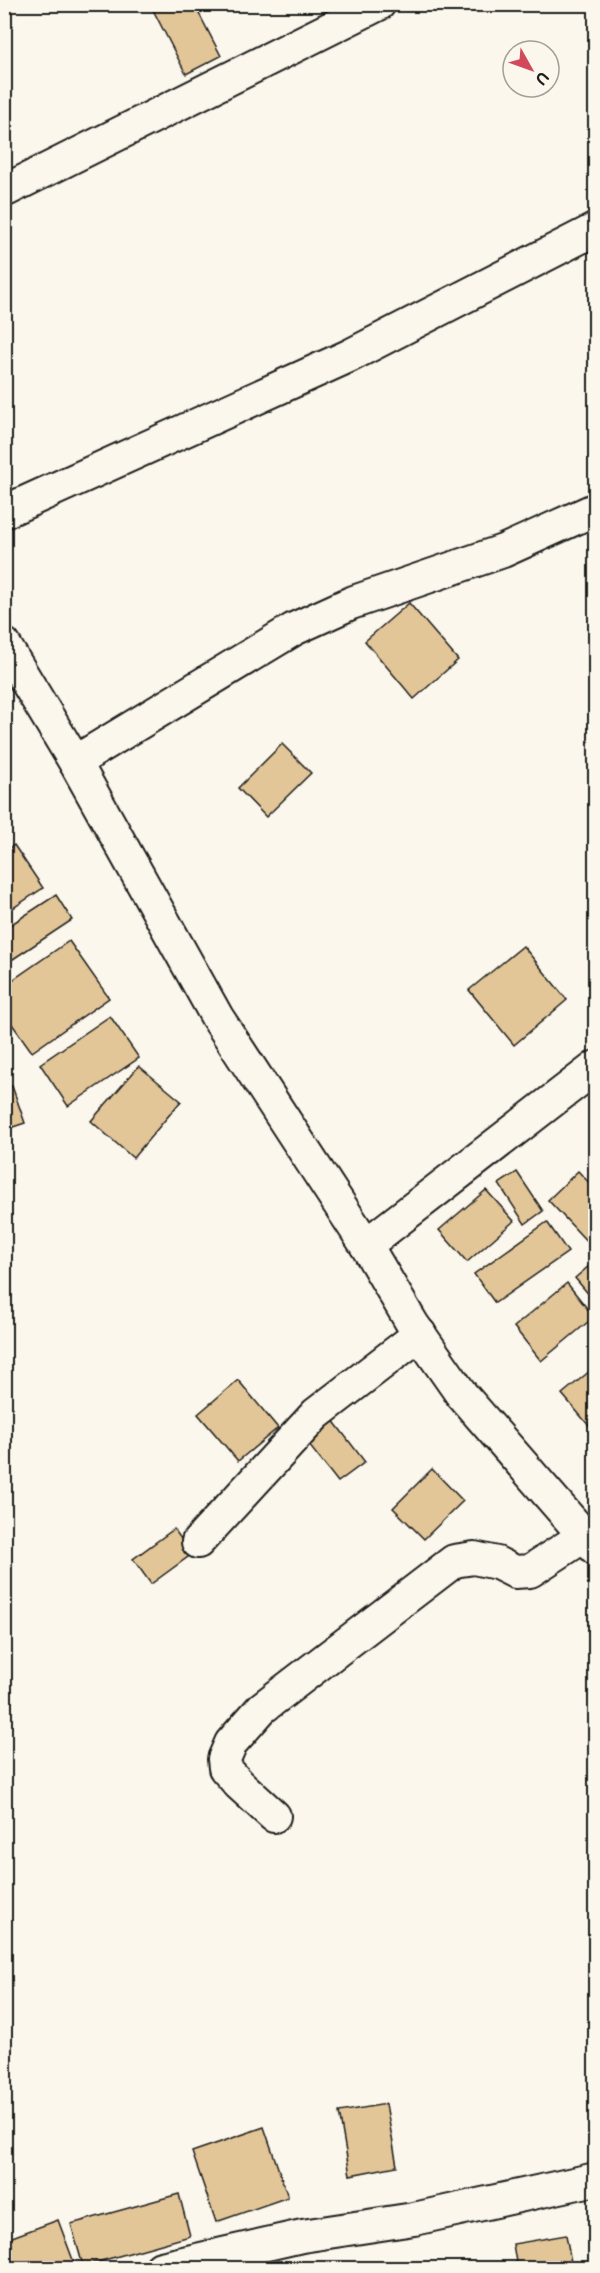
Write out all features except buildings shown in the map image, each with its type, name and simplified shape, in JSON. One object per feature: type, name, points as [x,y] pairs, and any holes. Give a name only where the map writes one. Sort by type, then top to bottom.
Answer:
[{"type":"street","points":[[4,191],[379,4]]},
{"type":"street","points":[[4,512],[349,356],[596,229]]},
{"type":"street","points":[[75,762],[294,629],[351,603],[503,551],[596,509]]},
{"type":"street","points":[[4,644],[75,762],[217,1017],[366,1245],[420,1334],[462,1395],[590,1543],[530,1571],[515,1572],[497,1563],[474,1558],[454,1561],[262,1708],[231,1743],[224,1759],[225,1768],[239,1784],[274,1816]]},
{"type":"street","points":[[366,1245],[596,1067]]},
{"type":"street","points":[[198,1542],[316,1414],[420,1334]]},
{"type":"street","points":[[161,2268],[302,2236],[414,2219],[596,2179]]}]
